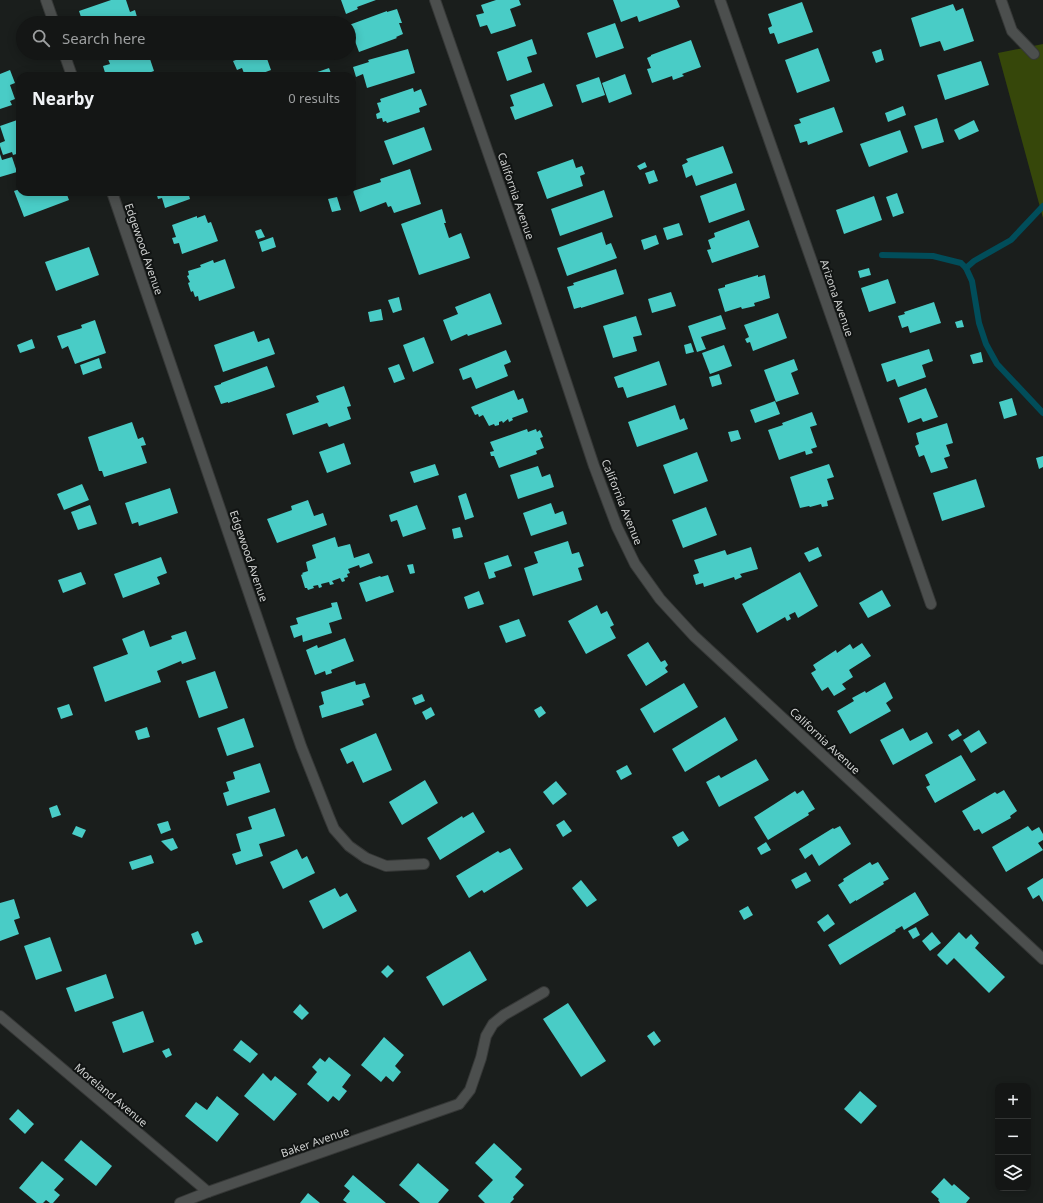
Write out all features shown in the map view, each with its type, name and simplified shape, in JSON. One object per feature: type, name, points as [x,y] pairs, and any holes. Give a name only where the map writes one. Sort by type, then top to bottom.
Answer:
[{"type":"street","points":[[46,0],[52,16]]},
{"type":"street","name":"California Avenue","points":[[435,0],[530,274],[594,466],[617,527],[635,564],[660,599],[694,636],[1043,959]]},
{"type":"street","name":"Arizona Avenue","points":[[720,0],[931,604]]},
{"type":"street","points":[[1001,0],[1012,31],[1034,54]]},
{"type":"street","points":[[66,60],[71,72]]},
{"type":"street","name":"Edgewood Avenue","points":[[113,196],[299,739],[329,818],[334,828],[349,846],[366,858],[386,866],[424,864]]},
{"type":"street","name":"Baker Avenue","points":[[180,1203],[459,1104],[470,1090],[481,1058],[486,1036],[493,1024],[504,1015],[544,992]]},
{"type":"street","name":"Moreland Avenue","points":[[0,1016],[208,1192]]},
{"type":"green space","points":[[1043,44],[1043,218],[998,53]]},
{"type":"building","points":[[111,0],[126,0],[130,12],[135,10],[137,16],[81,16],[79,11]]},
{"type":"building","points":[[341,0],[376,0],[357,7],[358,9],[346,14]]},
{"type":"building","points":[[496,0],[519,0],[521,5],[510,9],[516,26],[491,34],[487,25],[480,27],[476,15],[484,13],[481,5]]},
{"type":"building","points":[[613,0],[677,0],[680,7],[639,22],[637,16],[621,22]]},
{"type":"building","points":[[802,2],[813,32],[778,44],[774,33],[770,34],[768,28],[772,26],[768,14]]},
{"type":"building","points":[[953,4],[956,11],[963,8],[974,41],[944,51],[940,41],[920,47],[911,18]]},
{"type":"building","points":[[397,9],[402,23],[399,23],[403,34],[396,37],[397,38],[359,52],[356,44],[356,22]]},
{"type":"building","points":[[615,23],[624,48],[596,58],[587,33]]},
{"type":"building","points":[[532,39],[537,54],[527,57],[532,72],[507,81],[497,52]]},
{"type":"building","points":[[691,40],[701,67],[682,74],[684,76],[673,80],[672,76],[652,83],[647,69],[651,68],[647,58],[651,55]]},
{"type":"building","points":[[818,48],[830,81],[797,93],[785,60]]},
{"type":"building","points":[[408,49],[415,73],[367,88],[363,74],[356,77],[356,72],[354,72],[353,67],[369,62],[368,60]]},
{"type":"building","points":[[881,49],[884,60],[876,63],[872,52]]},
{"type":"building","points":[[108,60],[150,60],[154,71],[105,72],[103,66],[110,64]]},
{"type":"building","points":[[267,60],[271,70],[266,72],[244,72],[242,68],[237,70],[233,61]]},
{"type":"building","points":[[981,61],[989,85],[945,100],[937,75]]},
{"type":"building","points":[[329,68],[330,72],[318,72]]},
{"type":"building","points":[[10,70],[15,83],[10,85],[15,99],[10,101],[12,105],[0,109],[0,74]]},
{"type":"building","points":[[625,74],[632,94],[609,103],[602,83]]},
{"type":"building","points":[[599,77],[605,95],[582,103],[576,85]]},
{"type":"building","points":[[544,83],[553,106],[515,120],[510,107],[514,106],[510,95]]},
{"type":"building","points":[[413,88],[414,92],[421,89],[427,105],[419,108],[420,112],[387,123],[386,121],[383,122],[382,118],[377,119],[376,114],[380,112],[377,103],[381,102],[380,99]]},
{"type":"building","points":[[903,106],[906,115],[888,122],[885,113]]},
{"type":"building","points":[[834,107],[843,132],[808,145],[807,141],[800,143],[794,125],[801,123],[799,119]]},
{"type":"building","points":[[937,118],[944,142],[922,149],[914,126]]},
{"type":"building","points":[[16,120],[16,154],[13,155],[12,152],[3,155],[0,143],[5,141],[0,126]]},
{"type":"building","points":[[974,120],[979,131],[959,140],[954,130]]},
{"type":"building","points":[[424,127],[432,150],[393,165],[384,141]]},
{"type":"building","points":[[900,130],[908,152],[869,167],[860,144]]},
{"type":"building","points":[[723,146],[733,173],[696,186],[692,175],[686,178],[682,165],[688,162],[686,159]]},
{"type":"building","points":[[0,154],[2,160],[12,157],[16,172],[0,177]]},
{"type":"building","points":[[573,159],[576,168],[582,166],[585,174],[580,176],[583,186],[547,199],[537,172]]},
{"type":"building","points":[[645,162],[647,167],[640,170],[637,166]]},
{"type":"building","points":[[410,169],[421,204],[394,213],[391,206],[388,207],[386,202],[360,212],[355,196],[356,196],[356,190],[381,182],[380,179]]},
{"type":"building","points":[[654,170],[658,181],[649,184],[645,173]]},
{"type":"building","points":[[736,183],[745,210],[709,223],[700,196]]},
{"type":"building","points":[[16,190],[16,196],[68,196],[69,200],[24,217],[14,191]]},
{"type":"building","points":[[604,190],[613,217],[560,236],[551,209]]},
{"type":"building","points":[[897,193],[904,213],[893,217],[886,197]]},
{"type":"building","points":[[157,196],[189,196],[190,199],[165,208],[162,198],[158,199]]},
{"type":"building","points":[[874,196],[882,220],[844,234],[836,210]]},
{"type":"building","points":[[337,197],[341,210],[332,212],[328,199]]},
{"type":"building","points":[[442,209],[446,223],[444,223],[449,238],[461,233],[470,258],[419,275],[401,224]]},
{"type":"building","points":[[205,215],[208,223],[211,222],[218,241],[182,254],[179,243],[174,244],[172,238],[176,237],[172,225],[197,216],[197,218]]},
{"type":"building","points":[[749,220],[759,247],[712,263],[707,250],[711,249],[708,240],[715,237],[714,233]]},
{"type":"building","points":[[679,223],[683,235],[667,240],[663,228]]},
{"type":"building","points":[[261,229],[265,237],[258,239],[255,231]]},
{"type":"building","points":[[602,232],[606,245],[611,243],[617,258],[567,276],[557,248]]},
{"type":"building","points":[[656,235],[659,244],[644,250],[641,240]]},
{"type":"building","points":[[273,237],[276,247],[262,252],[259,242]]},
{"type":"building","points":[[89,247],[99,275],[56,291],[45,262]]},
{"type":"building","points":[[225,259],[235,288],[199,301],[198,296],[195,297],[193,291],[191,292],[188,283],[190,282],[187,276],[189,275],[188,271],[201,267],[200,265],[213,260],[214,263]]},
{"type":"building","points":[[869,268],[871,275],[860,278],[858,271]]},
{"type":"building","points":[[616,269],[624,294],[574,309],[567,287],[574,285],[573,283]]},
{"type":"building","points":[[758,275],[758,277],[765,275],[770,298],[754,303],[755,306],[742,309],[741,307],[725,312],[718,289],[725,287],[725,285]]},
{"type":"building","points":[[888,279],[896,303],[869,312],[861,288]]},
{"type":"building","points":[[671,292],[676,306],[652,313],[648,299]]},
{"type":"building","points":[[490,293],[502,324],[468,336],[467,334],[451,341],[443,320],[458,314],[455,307]]},
{"type":"building","points":[[399,297],[402,310],[393,313],[388,300]]},
{"type":"building","points":[[934,302],[941,323],[910,333],[908,326],[902,328],[898,316],[905,314],[904,312]]},
{"type":"building","points":[[381,309],[383,320],[370,322],[368,312]]},
{"type":"building","points":[[778,313],[787,338],[753,351],[750,342],[747,343],[745,339],[749,337],[744,325]]},
{"type":"building","points":[[721,315],[726,329],[701,337],[706,349],[697,352],[688,326]]},
{"type":"building","points":[[636,316],[642,335],[633,337],[637,351],[613,358],[603,326]]},
{"type":"building","points":[[95,320],[106,353],[75,364],[68,346],[62,349],[57,336],[82,328],[81,325]]},
{"type":"building","points":[[962,320],[964,327],[957,328],[955,322]]},
{"type":"building","points":[[254,331],[258,342],[269,338],[275,354],[223,372],[214,345]]},
{"type":"building","points":[[424,337],[434,363],[413,372],[403,345]]},
{"type":"building","points":[[32,339],[35,348],[20,353],[17,345]]},
{"type":"building","points":[[691,343],[694,352],[686,354],[684,345]]},
{"type":"building","points":[[724,345],[732,366],[710,374],[702,353]]},
{"type":"building","points":[[929,349],[933,361],[922,365],[926,377],[898,387],[895,379],[887,382],[881,364]]},
{"type":"building","points":[[506,350],[511,362],[504,365],[508,376],[476,389],[471,377],[463,380],[459,369]]},
{"type":"building","points":[[981,352],[983,362],[973,364],[970,355]]},
{"type":"building","points":[[99,358],[102,368],[83,375],[80,365]]},
{"type":"building","points":[[794,359],[798,370],[791,373],[799,394],[776,402],[764,370]]},
{"type":"building","points":[[659,361],[667,385],[627,398],[623,387],[618,388],[614,377]]},
{"type":"building","points":[[399,364],[405,379],[394,383],[388,368]]},
{"type":"building","points":[[267,366],[275,387],[221,404],[214,386]]},
{"type":"building","points":[[719,374],[722,384],[712,387],[709,377]]},
{"type":"building","points":[[344,386],[351,406],[347,407],[351,419],[329,427],[327,423],[293,435],[286,414],[319,402],[316,396]]},
{"type":"building","points":[[926,388],[938,417],[923,422],[921,418],[908,423],[899,398]]},
{"type":"building","points":[[514,390],[518,400],[523,398],[528,412],[512,418],[513,420],[509,422],[508,419],[503,423],[502,421],[499,422],[499,425],[495,426],[494,424],[489,426],[483,415],[479,417],[478,414],[475,415],[471,407]]},
{"type":"building","points":[[1012,398],[1017,415],[1004,419],[999,402]]},
{"type":"building","points":[[775,401],[780,414],[755,423],[750,410]]},
{"type":"building","points":[[675,405],[680,420],[684,418],[688,429],[637,447],[628,422]]},
{"type":"building","points":[[812,412],[817,425],[810,427],[817,447],[811,449],[813,453],[806,455],[805,451],[779,460],[768,430]]},
{"type":"building","points":[[132,422],[138,439],[143,437],[146,445],[141,446],[147,463],[104,477],[102,471],[99,471],[88,437]]},
{"type":"building","points":[[947,423],[953,443],[946,445],[950,456],[944,458],[948,468],[931,473],[924,455],[919,457],[915,446],[919,444],[916,433]]},
{"type":"building","points":[[527,429],[528,432],[536,429],[537,432],[540,430],[543,437],[540,438],[544,448],[536,451],[537,454],[499,468],[494,456],[491,456],[490,452],[494,451],[490,442]]},
{"type":"building","points":[[738,430],[741,439],[731,442],[728,432]]},
{"type":"building","points":[[344,443],[351,464],[327,473],[319,452]]},
{"type":"building","points":[[697,452],[708,481],[674,494],[663,465]]},
{"type":"building","points":[[1043,456],[1043,467],[1039,469],[1036,458]]},
{"type":"building","points":[[435,464],[439,475],[414,483],[410,472]]},
{"type":"building","points":[[829,464],[834,477],[827,479],[834,499],[827,501],[828,506],[822,507],[821,504],[800,508],[790,477]]},
{"type":"building","points":[[538,466],[542,477],[550,474],[554,487],[518,499],[510,475]]},
{"type":"building","points":[[976,479],[985,507],[942,521],[933,493]]},
{"type":"building","points":[[82,484],[89,500],[64,510],[57,494]]},
{"type":"building","points":[[170,488],[178,513],[139,526],[138,522],[132,524],[125,503]]},
{"type":"building","points":[[466,493],[474,517],[465,520],[458,496]]},
{"type":"building","points":[[308,500],[314,516],[323,513],[327,525],[277,543],[267,519],[292,510],[291,506]]},
{"type":"building","points":[[551,503],[555,514],[563,511],[567,524],[531,536],[523,513]]},
{"type":"building","points":[[90,505],[97,524],[78,530],[71,512]]},
{"type":"building","points":[[417,505],[426,529],[403,537],[397,520],[391,522],[389,515]]},
{"type":"building","points":[[706,507],[717,535],[683,548],[672,520]]},
{"type":"building","points":[[460,527],[463,537],[454,539],[452,529]]},
{"type":"building","points":[[335,537],[338,547],[350,544],[354,558],[369,553],[373,563],[360,568],[359,565],[348,569],[350,573],[347,574],[348,577],[344,578],[345,581],[342,582],[340,578],[332,581],[334,584],[330,585],[329,582],[321,584],[322,587],[319,588],[318,585],[313,586],[314,588],[308,590],[305,588],[301,575],[303,574],[302,573],[308,571],[306,562],[316,558],[312,545]]},
{"type":"building","points":[[568,541],[572,554],[579,552],[584,566],[578,568],[582,580],[533,596],[524,568],[538,563],[534,552]]},
{"type":"building","points":[[751,547],[758,569],[740,574],[742,577],[735,580],[734,577],[704,587],[703,583],[696,585],[693,575],[699,573],[694,560],[725,550],[727,555]]},
{"type":"building","points":[[818,547],[822,556],[809,562],[804,553]]},
{"type":"building","points":[[508,555],[512,566],[494,572],[496,577],[489,579],[484,563]]},
{"type":"building","points":[[161,557],[167,573],[157,577],[160,584],[123,598],[114,574]]},
{"type":"building","points":[[413,564],[415,573],[410,574],[407,565]]},
{"type":"building","points":[[81,572],[86,584],[63,593],[58,580]]},
{"type":"building","points":[[800,572],[818,606],[798,618],[795,612],[789,615],[791,619],[787,621],[785,617],[757,633],[742,604]]},
{"type":"building","points":[[388,575],[394,592],[366,602],[359,583]]},
{"type":"building","points":[[882,590],[891,606],[868,618],[859,603]]},
{"type":"building","points":[[479,591],[484,604],[468,609],[464,597]]},
{"type":"building","points":[[337,602],[342,619],[329,623],[332,633],[303,642],[302,635],[294,638],[290,626],[298,624],[296,618],[332,607],[331,603]]},
{"type":"building","points":[[597,605],[601,614],[607,611],[614,625],[610,627],[616,638],[586,654],[568,621]]},
{"type":"building","points":[[519,619],[526,636],[506,643],[499,626]]},
{"type":"building","points":[[144,630],[150,647],[172,639],[171,636],[186,631],[196,659],[182,664],[181,661],[157,671],[161,682],[105,702],[93,667],[128,654],[122,639]]},
{"type":"building","points":[[345,638],[354,661],[331,670],[332,673],[326,675],[325,671],[315,675],[306,650],[317,645],[318,648]]},
{"type":"building","points":[[648,642],[661,662],[665,660],[668,665],[665,668],[668,672],[646,686],[627,655]]},
{"type":"building","points":[[862,643],[871,656],[849,670],[853,677],[842,684],[846,689],[834,696],[828,687],[822,691],[811,673],[816,670],[813,665],[836,650],[837,653],[850,644],[853,649]]},
{"type":"building","points":[[215,671],[228,708],[199,718],[186,681]]},
{"type":"building","points":[[355,681],[356,685],[365,683],[370,697],[362,700],[364,705],[322,718],[319,706],[324,704],[321,692]]},
{"type":"building","points":[[885,682],[893,698],[886,703],[891,711],[850,734],[837,711],[854,701],[852,698],[865,691],[866,693]]},
{"type":"building","points":[[684,683],[698,707],[654,733],[640,709]]},
{"type":"building","points":[[422,694],[425,701],[415,705],[412,698]]},
{"type":"building","points":[[69,704],[73,715],[61,719],[57,708]]},
{"type":"building","points":[[541,706],[546,713],[539,718],[534,710]]},
{"type":"building","points":[[431,707],[435,715],[426,720],[422,712]]},
{"type":"building","points":[[725,717],[738,740],[685,772],[672,749]]},
{"type":"building","points":[[244,718],[254,747],[227,756],[217,728]]},
{"type":"building","points":[[147,727],[150,737],[138,740],[135,731]]},
{"type":"building","points":[[903,728],[910,741],[927,732],[933,743],[893,765],[880,740]]},
{"type":"building","points":[[958,729],[962,735],[952,741],[948,735]]},
{"type":"building","points":[[979,730],[987,743],[971,753],[963,740]]},
{"type":"building","points":[[376,733],[392,770],[363,783],[353,761],[347,764],[340,749]]},
{"type":"building","points":[[961,755],[976,780],[935,803],[926,787],[930,785],[925,775]]},
{"type":"building","points":[[756,759],[769,780],[719,807],[706,782],[719,775],[721,778]]},
{"type":"building","points":[[260,763],[270,792],[227,806],[223,793],[229,791],[226,782],[235,779],[233,772]]},
{"type":"building","points":[[627,765],[632,774],[621,780],[616,771]]},
{"type":"building","points":[[425,780],[438,803],[402,825],[389,802]]},
{"type":"building","points":[[556,781],[567,794],[553,805],[543,792]]},
{"type":"building","points":[[803,790],[815,809],[808,813],[809,815],[768,840],[754,817],[795,791],[797,794]]},
{"type":"building","points":[[1004,790],[1017,811],[1010,816],[1011,818],[982,834],[979,829],[974,831],[962,811],[995,792],[997,794]]},
{"type":"building","points":[[57,805],[61,815],[52,818],[49,808]]},
{"type":"building","points":[[275,808],[285,836],[259,844],[263,856],[236,865],[232,854],[241,851],[236,834],[252,829],[248,817]]},
{"type":"building","points":[[473,812],[485,832],[440,860],[427,838],[462,816],[463,818]]},
{"type":"building","points":[[564,820],[572,831],[563,837],[556,825]]},
{"type":"building","points":[[168,821],[171,830],[161,834],[157,824]]},
{"type":"building","points":[[76,826],[86,830],[82,838],[72,834]]},
{"type":"building","points":[[840,826],[851,844],[819,866],[812,854],[805,859],[799,849],[833,828],[834,829]]},
{"type":"building","points":[[1028,826],[1032,831],[1039,827],[1043,834],[1043,840],[1038,843],[1043,850],[1006,872],[992,847]]},
{"type":"building","points":[[683,831],[689,840],[678,847],[672,837]]},
{"type":"building","points":[[173,838],[178,848],[171,851],[161,841]]},
{"type":"building","points":[[766,842],[771,850],[761,855],[757,848]]},
{"type":"building","points":[[510,848],[523,869],[484,893],[482,890],[469,898],[456,876],[498,851],[500,853]]},
{"type":"building","points":[[297,849],[302,859],[307,856],[315,873],[283,889],[270,862]]},
{"type":"building","points":[[151,855],[154,863],[132,870],[129,862]]},
{"type":"building","points":[[870,862],[872,865],[878,862],[889,879],[883,882],[884,884],[850,904],[838,885],[844,881],[843,879]]},
{"type":"building","points":[[806,872],[811,881],[796,889],[791,880]]},
{"type":"building","points":[[1043,878],[1043,902],[1039,895],[1033,899],[1027,888]]},
{"type":"building","points":[[581,880],[597,900],[587,907],[572,888]]},
{"type":"building","points":[[335,888],[340,897],[347,893],[357,911],[323,929],[309,901]]},
{"type":"building","points":[[915,892],[929,915],[904,930],[902,926],[840,965],[828,945]]},
{"type":"building","points":[[14,899],[20,918],[14,920],[19,934],[0,941],[0,903]]},
{"type":"building","points":[[748,906],[753,915],[744,920],[739,911]]},
{"type":"building","points":[[828,914],[835,924],[824,932],[817,922]]},
{"type":"building","points":[[916,927],[920,935],[913,939],[908,931]]},
{"type":"building","points":[[198,931],[203,942],[195,945],[191,934]]},
{"type":"building","points":[[932,932],[941,943],[930,951],[922,941]]},
{"type":"building","points":[[959,932],[966,939],[971,934],[979,943],[975,948],[1005,977],[989,993],[954,958],[947,965],[937,955]]},
{"type":"building","points":[[50,937],[62,971],[36,980],[24,946]]},
{"type":"building","points":[[470,951],[487,980],[443,1006],[426,977]]},
{"type":"building","points":[[388,965],[394,971],[387,978],[381,972]]},
{"type":"building","points":[[106,974],[114,998],[75,1012],[66,988]]},
{"type":"building","points":[[568,1003],[606,1061],[581,1077],[543,1019]]},
{"type":"building","points":[[300,1004],[309,1013],[302,1020],[293,1012]]},
{"type":"building","points":[[143,1011],[154,1042],[123,1053],[112,1022]]},
{"type":"building","points":[[654,1031],[661,1041],[654,1046],[647,1036]]},
{"type":"building","points":[[384,1037],[404,1055],[395,1066],[401,1072],[393,1082],[386,1076],[381,1082],[361,1065]]},
{"type":"building","points":[[241,1040],[258,1054],[250,1063],[233,1050]]},
{"type":"building","points":[[169,1048],[172,1055],[166,1058],[162,1051]]},
{"type":"building","points":[[329,1057],[351,1075],[342,1087],[347,1091],[339,1101],[333,1096],[328,1102],[307,1084],[317,1072],[312,1067],[320,1058],[325,1062]]},
{"type":"building","points":[[263,1073],[271,1081],[275,1076],[297,1094],[274,1121],[244,1096]]},
{"type":"building","points":[[860,1091],[877,1106],[861,1124],[844,1109]]},
{"type":"building","points":[[217,1096],[239,1114],[217,1142],[185,1116],[196,1102],[207,1110]]},
{"type":"building","points":[[18,1109],[34,1124],[25,1134],[9,1119]]},
{"type":"building","points":[[81,1140],[112,1166],[96,1186],[64,1160]]},
{"type":"building","points":[[494,1143],[522,1169],[515,1177],[524,1185],[513,1197],[514,1199],[510,1203],[485,1203],[478,1196],[493,1180],[475,1163]]},
{"type":"building","points":[[42,1161],[64,1179],[54,1190],[60,1195],[53,1203],[46,1200],[43,1203],[37,1203],[19,1188]]},
{"type":"building","points":[[418,1163],[449,1190],[438,1203],[420,1203],[399,1185]]},
{"type":"building","points":[[353,1175],[386,1203],[347,1203],[343,1200],[350,1191],[344,1186]]},
{"type":"building","points":[[944,1178],[952,1186],[954,1184],[970,1198],[966,1203],[940,1203],[938,1200],[939,1199],[931,1192]]},
{"type":"building","points":[[308,1193],[320,1203],[300,1203]]},
{"type":"waterway","points":[[966,268],[974,261],[1011,240],[1043,206]]},
{"type":"waterway","points":[[882,255],[933,256],[961,263],[966,268],[972,281],[979,323],[986,344],[997,364],[1043,413]]}]
